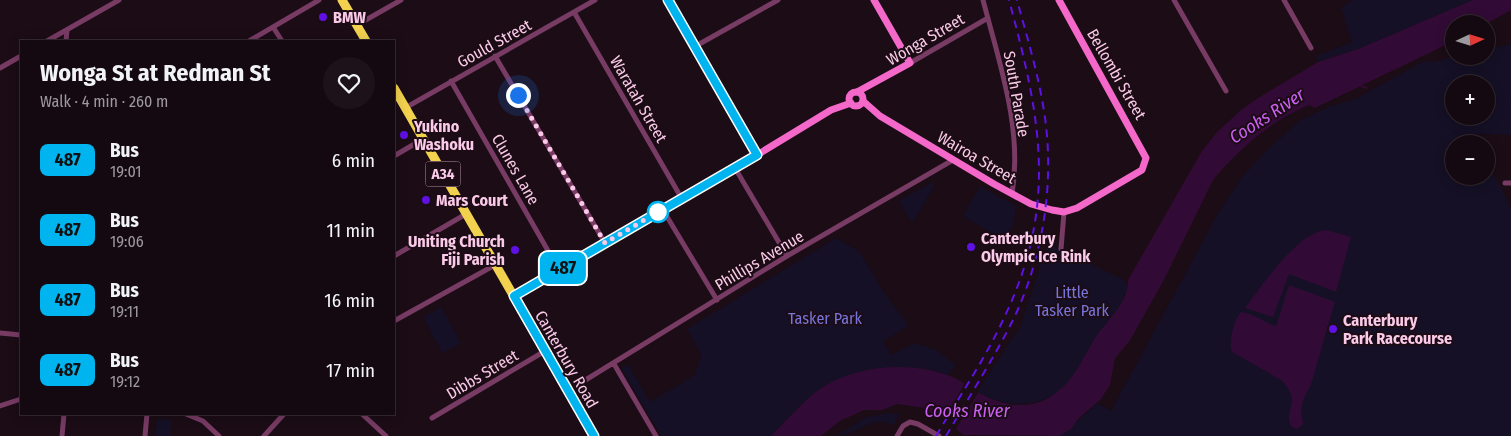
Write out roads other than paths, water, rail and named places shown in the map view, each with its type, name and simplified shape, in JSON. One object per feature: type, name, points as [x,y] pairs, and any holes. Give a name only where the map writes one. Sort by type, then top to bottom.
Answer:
[{"type":"highway","points":[[342,0],[365,40]]},
{"type":"highway","name":"Canterbury Road","points":[[395,90],[594,436]]},
{"type":"street","points":[[49,40],[119,0]]},
{"type":"street","points":[[251,40],[319,0]]},
{"type":"street","points":[[357,25],[401,0]]},
{"type":"street","name":"Gould Street","points":[[405,108],[595,0]]},
{"type":"street","points":[[668,0],[757,155]]},
{"type":"street","points":[[694,47],[778,0]]},
{"type":"street","points":[[874,0],[910,64]]},
{"type":"street","name":"South Parade","points":[[983,0],[1000,60],[1013,127],[1012,194]]},
{"type":"street","name":"Bellombi Street","points":[[1059,0],[1137,137],[1145,153],[1146,163],[1137,173],[1077,208],[1064,212]]},
{"type":"street","points":[[1174,0],[1226,91]]},
{"type":"street","points":[[1284,0],[1311,48]]},
{"type":"street","name":"Waratah Street","points":[[574,12],[682,199]]},
{"type":"street","name":"Wonga Street","points":[[514,296],[664,210],[988,18]]},
{"type":"street","points":[[273,27],[281,40]]},
{"type":"street","points":[[66,40],[67,30]]},
{"type":"street","points":[[495,56],[605,243]]},
{"type":"street","points":[[0,68],[20,57]]},
{"type":"street","name":"Clunes Lane","points":[[450,81],[560,270]]},
{"type":"street","points":[[854,104],[858,96]]},
{"type":"street","name":"Wonga Street","points":[[830,110],[854,104],[858,96]]},
{"type":"street","name":"Wairoa Street","points":[[858,96],[880,116]]},
{"type":"street","name":"Wairoa Street","points":[[854,104],[880,116],[1031,204],[1064,212]]},
{"type":"street","points":[[395,155],[423,139]]},
{"type":"street","name":"Phillips Avenue","points":[[579,384],[787,256],[953,160]]},
{"type":"street","points":[[735,168],[787,256]]},
{"type":"street","points":[[664,210],[717,300]]},
{"type":"street","points":[[1061,249],[1064,212]]},
{"type":"street","points":[[395,255],[466,214]]},
{"type":"street","points":[[395,320],[496,265]]},
{"type":"street","points":[[0,333],[20,335]]},
{"type":"street","name":"Dibbs Street","points":[[432,418],[545,351]]},
{"type":"street","points":[[614,364],[656,436]]},
{"type":"street","points":[[0,406],[20,399]]},
{"type":"street","points":[[62,436],[64,415]]},
{"type":"street","points":[[145,436],[147,415]]},
{"type":"street","points":[[188,415],[202,421],[219,436]]},
{"type":"street","points":[[264,436],[283,415]]},
{"type":"street","points":[[363,415],[386,436]]},
{"type":"street","points":[[897,436],[905,424],[913,422],[940,436]]},
{"type":"water","name":"Cooks River","points":[[1473,0],[1511,0],[1511,10],[1495,19],[1495,15],[1445,15],[1445,45],[1315,108],[1309,105],[1295,111],[1257,136],[1223,168],[1213,180],[1164,280],[1129,342],[1115,358],[1110,385],[1101,399],[1078,419],[1072,428],[1060,436],[963,435],[940,415],[933,415],[925,408],[897,404],[882,410],[864,410],[840,421],[821,436],[771,436],[817,391],[832,382],[866,370],[903,367],[939,372],[955,378],[986,397],[1013,405],[1032,404],[1050,397],[1071,378],[1095,338],[1121,304],[1125,297],[1128,280],[1202,151],[1217,132],[1241,110],[1258,98],[1318,62],[1358,49]]},
{"type":"water","points":[[1326,230],[1351,237],[1336,292],[1289,274],[1273,317],[1245,308],[1270,274],[1292,250],[1315,233]]},
{"type":"water","points":[[1289,285],[1335,302],[1311,384],[1303,400],[1301,410],[1303,424],[1297,429],[1292,427],[1289,422],[1292,401],[1288,388],[1281,380],[1232,352],[1231,348],[1232,331],[1241,312],[1276,326]]},
{"type":"waterway","points":[[1361,86],[1367,88]]},
{"type":"railway","points":[[936,436],[997,333],[1021,276],[1032,236],[1038,197],[1039,159],[1036,121],[1029,82],[1009,0]]},
{"type":"railway","points":[[946,436],[990,363],[1014,318],[1024,294],[1040,243],[1047,190],[1047,137],[1042,97],[1017,0]]},
{"type":"place","name":"BMW","points":[[323,17]]},
{"type":"place","name":"Yukino Washoku","points":[[404,135]]},
{"type":"place","name":"Mars Court","points":[[426,200]]},
{"type":"place","name":"Canterbury Olympic Ice Rink","points":[[971,247]]},
{"type":"place","name":"Uniting Church Fiji Parish","points":[[515,250]]},
{"type":"place","name":"Canterbury Park Racecourse","points":[[1333,329]]},
{"type":"park label","name":"Little Tasker Park","points":[[1072,301]]},
{"type":"park label","name":"Tasker Park","points":[[825,318]]}]
